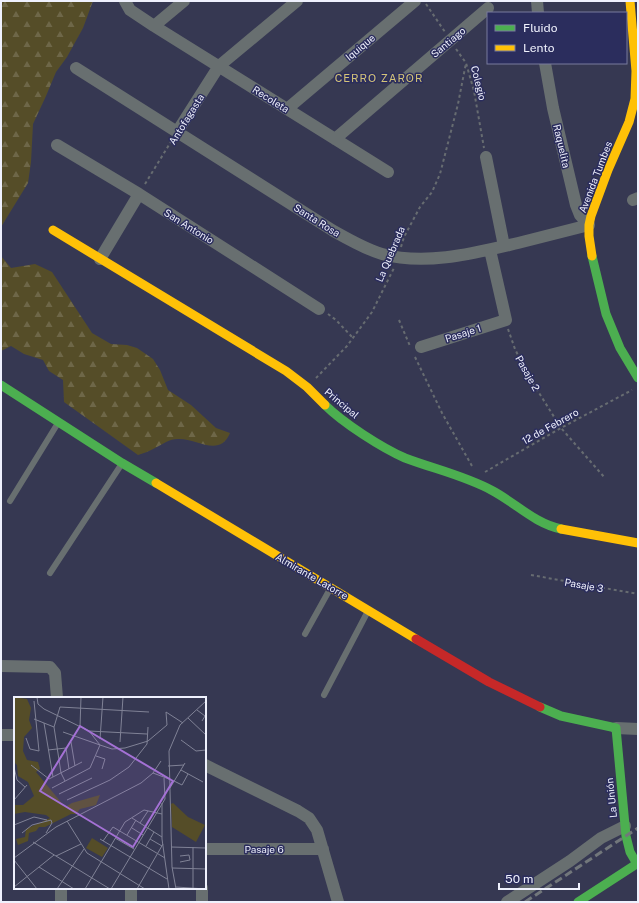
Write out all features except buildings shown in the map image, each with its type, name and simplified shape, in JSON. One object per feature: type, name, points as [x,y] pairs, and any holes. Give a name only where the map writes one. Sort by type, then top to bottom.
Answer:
[{"type":"main road","name":"Avenida Tumbes","points":[[631,2],[637,86],[635,99],[629,122],[608,170],[589,225],[592,260],[606,314],[620,348],[638,378]]},
{"type":"main road","name":"Principal","points":[[53,230],[286,371],[307,387],[330,410],[381,445],[420,463],[471,480],[494,491],[530,516],[548,526],[638,543]]},
{"type":"main road","name":"Almirante Latorre","points":[[1,385],[122,463],[482,678],[527,702],[561,716],[616,728]]},
{"type":"main road","name":"La Unión","points":[[616,728],[625,826],[630,852],[637,863]]},
{"type":"main road","points":[[578,902],[637,863]]},
{"type":"street","name":"Recoleta","points":[[125,1],[130,10],[154,26],[388,172]]},
{"type":"street","points":[[154,26],[184,1]]},
{"type":"street","name":"Antofagasta","points":[[177,132],[219,66],[297,1]]},
{"type":"street","name":"Iquique","points":[[287,109],[415,1]]},
{"type":"street","points":[[537,1],[538,12]]},
{"type":"street","name":"Santiago","points":[[334,139],[488,8]]},
{"type":"street","name":"Raquelita","points":[[545,64],[553,108],[576,205],[580,215],[589,225]]},
{"type":"street","name":"Santa Rosa","points":[[76,68],[332,230],[366,248],[382,254],[399,257],[432,258],[454,256],[490,250],[589,225]]},
{"type":"street","name":"San Antonio","points":[[57,145],[139,194],[320,309]]},
{"type":"street","points":[[486,157],[504,246]]},
{"type":"street","points":[[100,259],[139,194]]},
{"type":"street","points":[[490,250],[506,320]]},
{"type":"street","name":"Pasaje 1","points":[[421,347],[506,320]]},
{"type":"street","points":[[1,666],[46,666],[53,670],[56,677],[57,697]]},
{"type":"street","name":"Almirante Latorre","points":[[616,728],[638,729]]},
{"type":"street","points":[[1,735],[14,735]]},
{"type":"street","points":[[206,765],[298,811],[309,818],[317,830],[338,902]]},
{"type":"street","points":[[507,902],[570,861],[601,838],[625,826]]},
{"type":"street","name":"Pasaje 6","points":[[206,849],[323,849]]},
{"type":"street","points":[[61,889],[61,902]]},
{"type":"street","points":[[131,889],[131,902]]},
{"type":"street","points":[[202,889],[202,902]]},
{"type":"lane","points":[[10,501],[58,423]]},
{"type":"lane","points":[[50,574],[122,463]]},
{"type":"lane","points":[[305,634],[331,587]]},
{"type":"lane","points":[[324,695],[369,610]]},
{"type":"path","name":"Colegio","points":[[424,1],[466,63],[474,91],[486,157]]},
{"type":"path","name":"La Quebrada","points":[[307,387],[347,346],[372,312],[399,257],[404,237],[420,207],[432,192],[440,174],[458,104],[466,63]]},
{"type":"path","name":"Antofagasta","points":[[139,194],[177,132]]},
{"type":"path","points":[[320,309],[336,320],[353,338]]},
{"type":"path","points":[[399,320],[425,380],[472,466],[471,480]]},
{"type":"path","name":"Pasaje 2","points":[[506,320],[515,349],[526,372],[561,428],[605,478]]},
{"type":"path","name":"12 de Febrero","points":[[471,480],[561,428],[638,387]]},
{"type":"path","name":"Pasaje 3","points":[[531,575],[638,594]]},
{"type":"green space","points":[[1,1],[93,1],[83,28],[67,57],[56,72],[33,124],[31,162],[28,183],[1,227]]},
{"type":"green space","points":[[1,256],[11,268],[35,264],[52,272],[92,333],[111,344],[127,345],[137,348],[153,359],[160,370],[168,390],[191,405],[216,428],[230,433],[226,440],[214,446],[185,439],[175,439],[138,455],[64,402],[63,380],[49,371],[43,360],[24,354],[11,346],[1,351]]},
{"type":"railway","points":[[525,902],[638,828]]},
{"type":"traffic: fast","points":[[592,256],[606,314],[620,348],[638,378]]},
{"type":"traffic: fast","points":[[1,385],[122,463],[156,483]]},
{"type":"traffic: fast","points":[[325,405],[352,427],[374,442],[396,454],[483,486],[502,496],[534,518],[561,529]]},
{"type":"traffic: fast","points":[[540,707],[561,716],[616,728],[626,836],[630,852],[637,864]]},
{"type":"traffic: fast","points":[[578,902],[638,863]]},
{"type":"traffic: slow","points":[[592,256],[589,236],[591,216],[608,170],[629,122],[635,99],[636,71],[630,1]]},
{"type":"traffic: slow","points":[[53,230],[286,371],[307,387],[325,405]]},
{"type":"traffic: slow","points":[[156,483],[416,639]]},
{"type":"traffic: slow","points":[[561,529],[638,543]]},
{"type":"traffic: jam","points":[[416,639],[489,682],[540,707]]},
{"type":"district","name":"CERRO ZAROR","points":[[379,78]]}]
